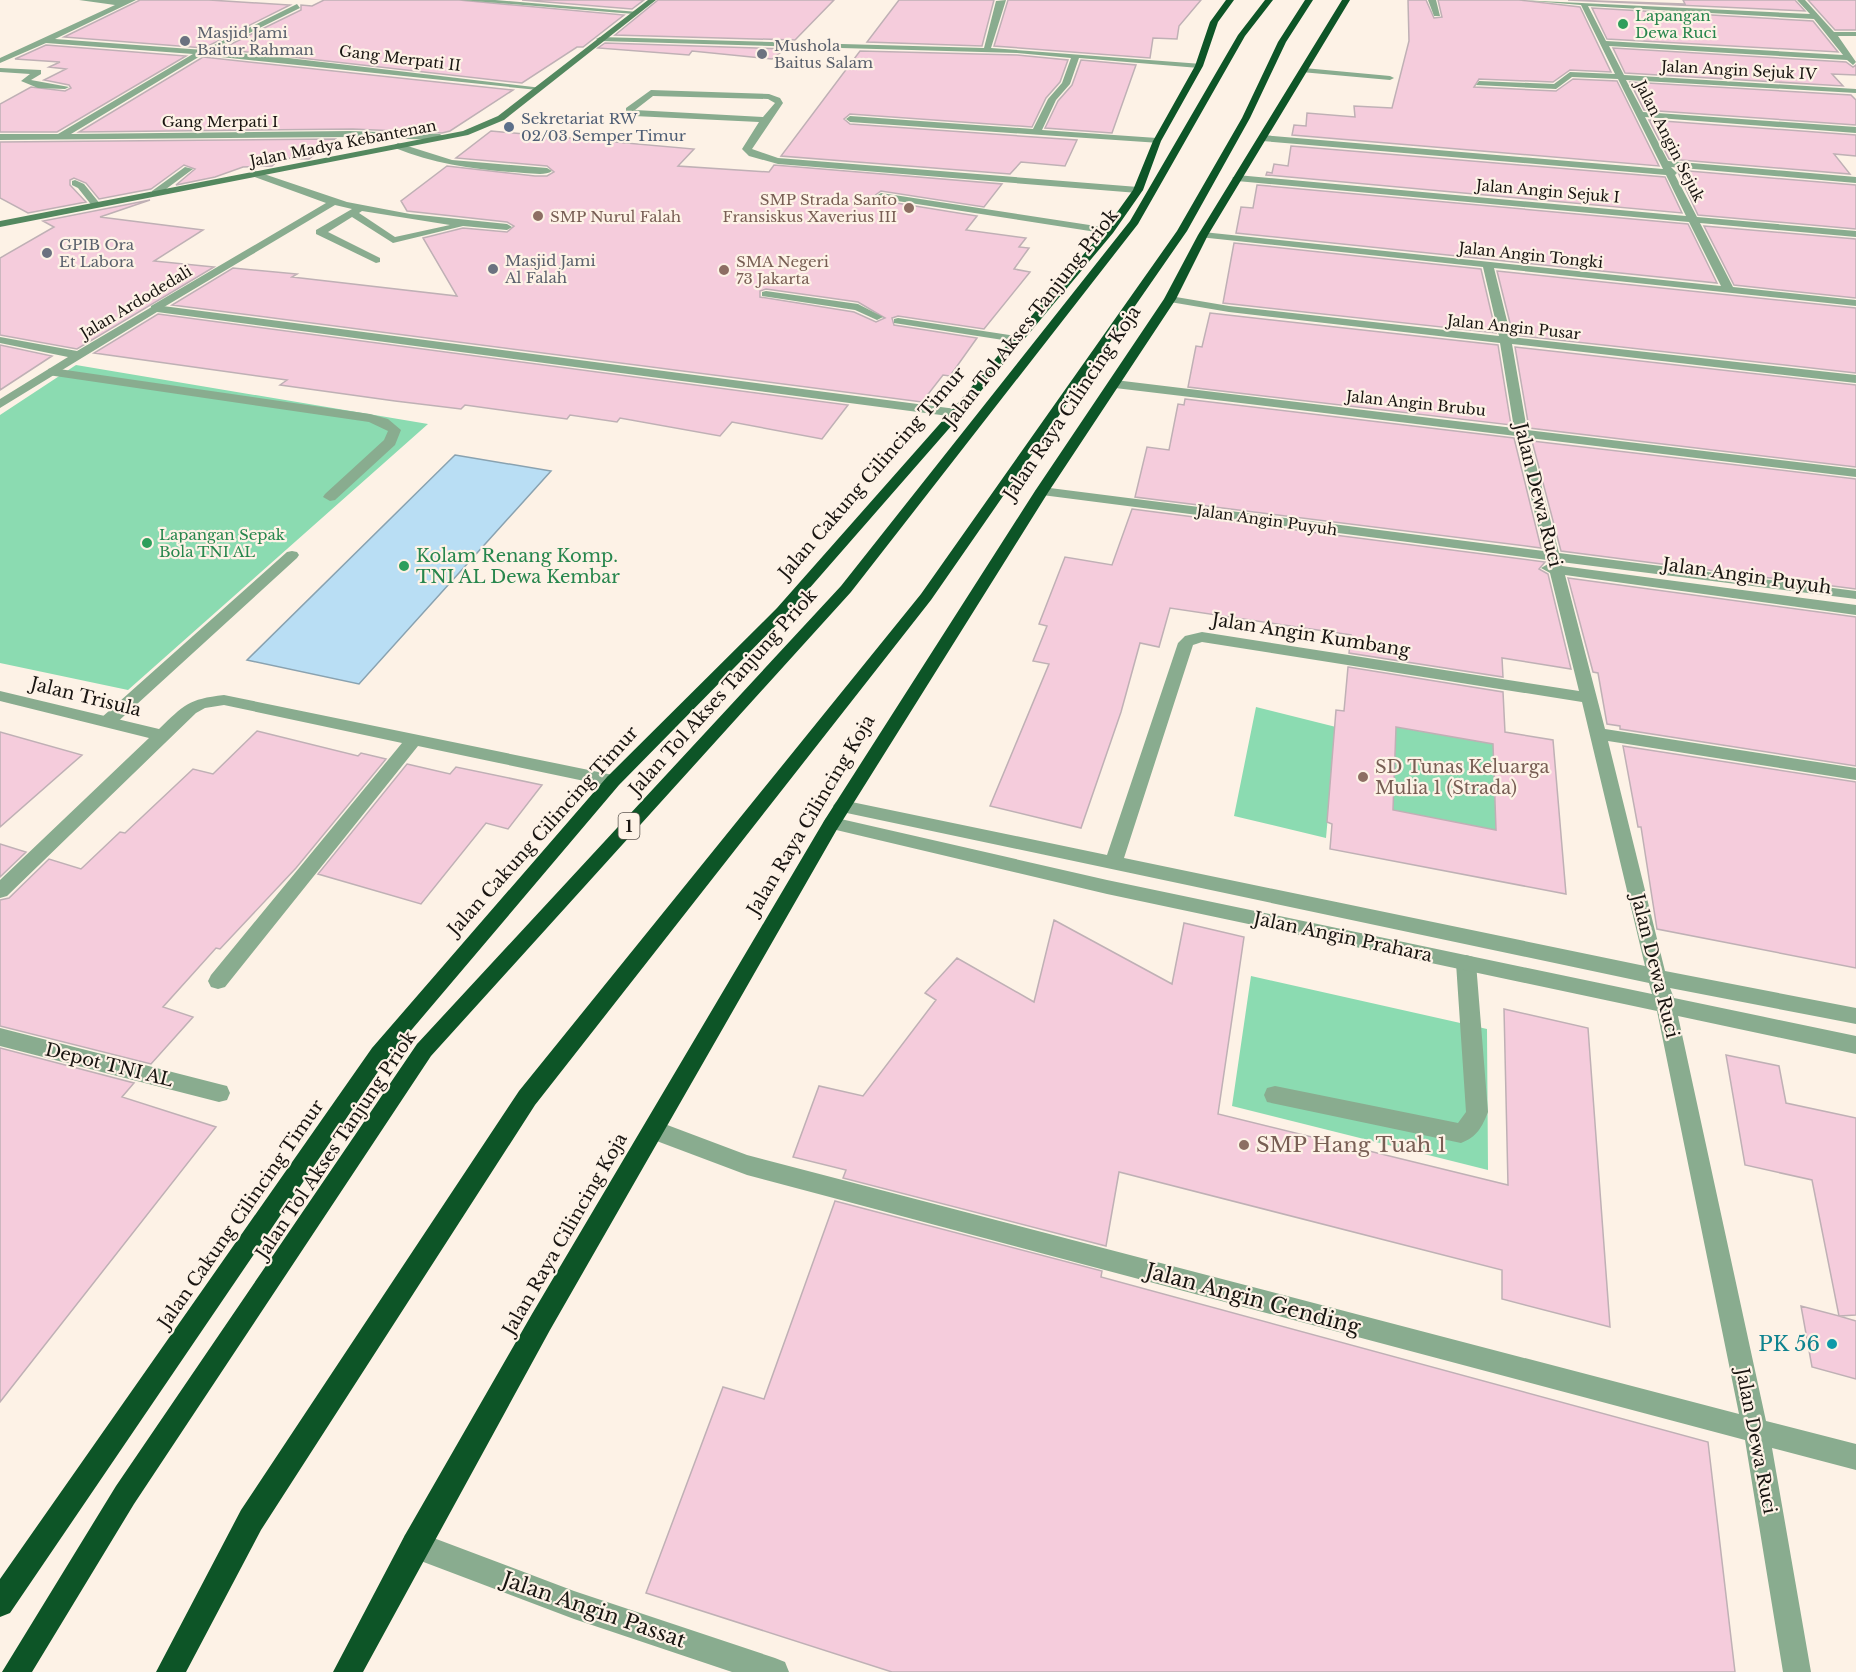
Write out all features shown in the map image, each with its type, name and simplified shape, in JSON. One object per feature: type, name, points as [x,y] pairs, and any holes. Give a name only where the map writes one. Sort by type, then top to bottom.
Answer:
[{"type":"highway","name":"Jalan Cakung Cilincing Timur","points":[[0,1603],[379,1054],[613,781],[782,611],[956,413],[1109,231],[1138,190],[1157,141],[1199,66],[1214,22],[1230,0]]},
{"type":"highway","name":"Jalan Tol Akses Tanjung Priok","points":[[16,1672],[124,1495],[424,1050],[846,589],[1134,222],[1242,35],[1269,0]]},
{"type":"highway","points":[[170,1672],[251,1520],[527,1098],[926,597],[1182,231],[1246,118],[1282,42],[1309,0]]},
{"type":"highway","name":"Jalan Raya Cilincing Koja","points":[[347,1672],[415,1545],[842,806],[1042,490],[1170,299],[1203,235],[1346,0]]},
{"type":"street","points":[[83,0],[124,4]]},
{"type":"street","points":[[0,61],[132,0]]},
{"type":"street","points":[[465,0],[634,12]]},
{"type":"street","name":"Jalan Madya Kebantenan","points":[[0,224],[465,133],[501,118],[652,0]]},
{"type":"street","points":[[987,50],[1002,0]]},
{"type":"street","points":[[1432,0],[1437,14]]},
{"type":"street","points":[[1525,0],[1817,16]]},
{"type":"street","points":[[1800,0],[1817,16],[1856,66]]},
{"type":"street","name":"Jalan Angin Sejuk","points":[[1584,5],[1669,168],[1729,290]]},
{"type":"street","points":[[61,136],[204,52],[297,6]]},
{"type":"street","points":[[1832,34],[1856,34]]},
{"type":"street","points":[[600,39],[987,50],[1199,66]]},
{"type":"street","name":"Gang Merpati II","points":[[43,40],[370,68],[538,88]]},
{"type":"street","points":[[1603,43],[1848,58]]},
{"type":"street","points":[[1037,131],[1035,121],[1066,84],[1076,56]]},
{"type":"street","points":[[0,70],[38,72],[25,81],[38,86],[65,87]]},
{"type":"street","points":[[1304,70],[1390,78]]},
{"type":"street","name":"Jalan Angin Sejuk IV","points":[[1479,83],[1556,87],[1570,74],[1856,91]]},
{"type":"street","points":[[765,120],[634,113],[628,110],[651,93],[777,100],[779,103],[747,149],[752,154],[778,161],[1138,190]]},
{"type":"street","points":[[1641,114],[1856,130]]},
{"type":"street","points":[[850,119],[993,124],[1037,131],[1157,141]]},
{"type":"street","name":"Gang Merpati I","points":[[0,137],[350,134],[440,137]]},
{"type":"street","points":[[1262,138],[1856,180]]},
{"type":"street","points":[[398,146],[416,155],[453,164],[547,171]]},
{"type":"street","points":[[155,193],[188,169]]},
{"type":"street","points":[[255,174],[290,190],[357,211],[468,224],[507,226]]},
{"type":"street","name":"Jalan Angin Sejuk I","points":[[1237,178],[1856,234]]},
{"type":"street","points":[[75,183],[81,186],[96,205]]},
{"type":"street","points":[[881,196],[1109,231]]},
{"type":"street","name":"Jalan Ardodedali","points":[[0,340],[77,355],[332,203]]},
{"type":"street","points":[[357,211],[393,240],[468,224]]},
{"type":"street","points":[[357,211],[320,232],[376,260]]},
{"type":"street","name":"Jalan Angin Tongki","points":[[1203,235],[1856,303]]},
{"type":"street","name":"Jalan Dewa Ruci","points":[[1488,266],[1506,341],[1521,431],[1657,977],[1666,1005],[1756,1432],[1797,1672]]},
{"type":"street","points":[[766,294],[858,306],[877,317]]},
{"type":"street","name":"Jalan Angin Pusar","points":[[1170,299],[1229,309],[1856,379]]},
{"type":"street","points":[[155,308],[956,413]]},
{"type":"street","points":[[898,321],[1016,339]]},
{"type":"street","points":[[0,404],[77,355]]},
{"type":"street","points":[[52,372],[370,418],[384,422],[395,430],[390,442],[330,497]]},
{"type":"street","name":"Jalan Angin Brubu","points":[[1114,384],[1521,431],[1856,473]]},
{"type":"street","name":"Jalan Angin Puyuh","points":[[1042,490],[1856,595]]},
{"type":"street","name":"Jalan Angin Puyuh","points":[[1492,549],[1557,571],[1856,610]]},
{"type":"street","points":[[107,722],[292,555]]},
{"type":"street","name":"Jalan Angin Kumbang","points":[[1113,863],[1186,643],[1190,639],[1202,637],[1589,698]]},
{"type":"street","name":"Jalan Trisula","points":[[0,696],[162,736]]},
{"type":"street","points":[[0,891],[190,708],[201,703],[224,700],[613,781]]},
{"type":"street","points":[[1598,734],[1856,774]]},
{"type":"street","points":[[218,981],[414,739]]},
{"type":"street","name":"Jalan Angin Prahara","points":[[842,806],[1657,977],[1856,1016]]},
{"type":"street","name":"Jalan Angin Prahara","points":[[832,823],[1107,887],[1856,1045]]},
{"type":"street","points":[[1346,912],[1346,938]]},
{"type":"street","points":[[1275,1095],[1461,1133],[1472,1124],[1477,1112],[1466,963]]},
{"type":"street","name":"Depot TNI AL","points":[[0,1037],[219,1093]]},
{"type":"street","name":"Jalan Angin Gending","points":[[654,1130],[747,1164],[1856,1457]]},
{"type":"street","name":"Jalan Angin Passat","points":[[415,1545],[574,1605],[775,1672]]},
{"type":"green space","name":"Lapangan Sepak Bola TNI AL","points":[[76,365],[428,424],[128,690],[0,663],[0,415]]},
{"type":"green space","points":[[1256,707],[1336,727],[1326,838],[1234,816]]},
{"type":"green space","points":[[1396,727],[1493,744],[1496,830],[1393,810]]},
{"type":"green space","points":[[1251,976],[1487,1029],[1488,1170],[1232,1106]]},
{"type":"water","name":"Kolam Renang Komp. TNI AL Dewa Kembar","points":[[455,455],[551,471],[359,684],[247,660]]},
{"type":"building","points":[[140,0],[209,0],[290,5],[204,48],[64,37]]},
{"type":"building","points":[[324,0],[459,0],[624,15],[583,47],[577,47],[522,83],[221,49],[301,10],[301,5],[312,6]]},
{"type":"building","points":[[522,0],[644,0],[632,9]]},
{"type":"building","points":[[658,0],[834,0],[795,40],[615,35]]},
{"type":"building","points":[[899,0],[994,0],[982,46],[867,42]]},
{"type":"building","points":[[1008,0],[1201,0],[1179,26],[1177,39],[1153,38],[1150,58],[994,46]]},
{"type":"building","points":[[1408,0],[1426,0],[1434,18],[1442,17],[1438,0],[1519,0],[1580,7],[1611,72],[1570,70],[1553,82],[1479,79],[1474,87],[1556,91],[1573,79],[1617,81],[1659,166],[1292,135],[1294,125],[1306,126],[1307,113],[1355,117],[1354,106],[1392,108],[1409,41]]},
{"type":"building","points":[[1568,0],[1685,4],[1683,0],[1795,0],[1805,11]]},
{"type":"building","points":[[1808,0],[1856,0],[1856,30],[1835,30]]},
{"type":"building","points":[[1592,8],[1813,21],[1838,52],[1607,39]]},
{"type":"building","points":[[605,43],[785,49],[772,59],[692,51],[689,55],[598,48]]},
{"type":"building","points":[[46,45],[186,56],[57,132],[0,132],[0,104],[31,87],[65,91],[71,88],[69,85],[44,80],[66,69],[49,67],[60,62],[15,59]]},
{"type":"building","points":[[1613,48],[1846,62],[1853,67],[1856,65],[1856,75],[1832,74],[1843,86],[1625,73]]},
{"type":"building","points":[[860,51],[1017,55],[1068,60],[1060,82],[1046,98],[1032,127],[850,114],[844,119],[850,124],[1077,140],[1065,166],[1021,162],[1010,174],[781,156]]},
{"type":"building","points":[[203,57],[513,90],[450,131],[442,133],[353,129],[79,132]]},
{"type":"building","points":[[1081,60],[1136,65],[1112,133],[1045,128],[1058,101],[1072,85]]},
{"type":"building","points":[[1630,82],[1851,95],[1856,100],[1856,125],[1644,110]]},
{"type":"building","points":[[1649,120],[1856,135],[1856,156],[1834,154],[1850,174],[1669,159]]},
{"type":"building","points":[[491,131],[694,149],[678,166],[769,172],[774,165],[1002,184],[984,207],[881,191],[874,196],[878,200],[977,216],[966,230],[1026,238],[1019,247],[1029,248],[1014,269],[1030,272],[984,329],[898,316],[892,318],[894,325],[977,338],[950,376],[943,375],[922,402],[172,305],[233,268],[297,274],[292,277],[457,296],[423,238],[463,228],[507,232],[514,226],[507,222],[407,211],[401,201],[447,166],[535,176],[547,176],[554,172],[547,166],[456,158]],"holes":[[[766,289],[858,302],[885,318],[876,322],[854,312],[760,297],[760,291]]]},
{"type":"building","points":[[335,139],[309,159],[281,158],[272,166],[243,167],[215,177],[176,185],[195,169],[184,165],[151,189],[99,199],[86,183],[74,178],[70,180],[70,185],[86,202],[28,213],[0,198],[0,142]]},
{"type":"building","points":[[1291,146],[1665,177],[1682,213],[1266,175],[1267,172],[1272,173],[1274,164],[1288,166]]},
{"type":"building","points":[[1677,170],[1856,185],[1856,229],[1698,215]]},
{"type":"building","points":[[1257,185],[1688,224],[1717,283],[1236,233],[1241,207],[1253,208]]},
{"type":"building","points":[[150,200],[100,217],[203,230],[154,261],[214,267],[77,349],[0,335],[0,258],[54,227],[43,221]]},
{"type":"building","points":[[1704,226],[1856,239],[1856,298],[1734,285]]},
{"type":"building","points":[[1234,243],[1481,269],[1496,333],[1223,303]]},
{"type":"building","points":[[1497,271],[1856,308],[1856,373],[1513,335]]},
{"type":"building","points":[[1210,313],[1498,345],[1511,425],[1188,387],[1196,346],[1202,347]]},
{"type":"building","points":[[158,314],[848,405],[822,439],[732,422],[720,436],[620,418],[617,422],[570,415],[567,419],[465,405],[461,409],[395,401],[280,385],[287,380],[94,353]]},
{"type":"building","points":[[0,345],[52,356],[0,390]]},
{"type":"building","points":[[1515,347],[1856,385],[1856,467],[1529,428]]},
{"type":"building","points":[[1185,399],[1514,438],[1541,548],[1135,497],[1147,447],[1169,450],[1178,404],[1184,405]]},
{"type":"building","points":[[1532,441],[1856,479],[1856,589],[1561,551]]},
{"type":"building","points":[[1132,509],[1545,562],[1539,569],[1548,574],[1571,669],[1502,658],[1503,677],[1349,653],[1351,635],[1170,608],[1159,647],[1140,643],[1121,712],[1081,828],[990,806],[1049,664],[1033,661],[1047,626],[1039,624],[1065,557],[1112,565]]},
{"type":"building","points":[[1568,578],[1856,617],[1856,766],[1620,729],[1620,726],[1607,724],[1598,673],[1593,672]]},
{"type":"building","name":"SD Tunas Keluarga Mulia 1 (Strada)","points":[[1348,667],[1503,692],[1505,732],[1553,740],[1566,894],[1330,849],[1332,824],[1327,822],[1336,710],[1344,711]],"holes":[[[1396,727],[1493,744],[1496,830],[1393,810]]]},
{"type":"building","points":[[257,731],[358,756],[361,753],[386,759],[296,868],[220,949],[216,948],[163,1007],[193,1017],[151,1064],[0,1026],[0,900],[9,898],[49,859],[81,869],[120,832],[125,833],[193,769],[213,774]]},
{"type":"building","points":[[0,732],[82,755],[0,827]]},
{"type":"building","points":[[1623,746],[1856,782],[1856,968],[1657,929],[1641,827],[1638,827]]},
{"type":"building","points":[[407,764],[450,774],[456,767],[542,785],[508,829],[486,823],[421,904],[318,874]]},
{"type":"building","points":[[0,844],[26,852],[0,877]]},
{"type":"building","points":[[1054,920],[1172,984],[1184,923],[1244,937],[1218,1114],[1508,1185],[1504,1009],[1588,1028],[1610,1327],[1502,1299],[1502,1270],[1119,1172],[1106,1246],[843,1178],[846,1170],[793,1157],[819,1086],[863,1096],[936,1000],[925,993],[957,958],[1034,1002]]},
{"type":"building","points":[[0,1048],[134,1083],[122,1097],[216,1127],[0,1402]]},
{"type":"building","points":[[1726,1055],[1779,1066],[1786,1103],[1856,1118],[1856,1315],[1839,1316],[1812,1180],[1745,1165]]},
{"type":"building","points":[[835,1201],[1102,1271],[1101,1277],[1708,1442],[1735,1672],[892,1672],[646,1593],[723,1387],[764,1399]]},
{"type":"building","name":"PK 56","points":[[1801,1306],[1856,1321],[1856,1379],[1812,1367]]},
{"type":"place","name":"Lapangan Dewa Ruci","points":[[1623,24]]},
{"type":"place","name":"Masjid Jami Baitur Rahman","points":[[185,41]]},
{"type":"place","name":"Mushola Baitus Salam","points":[[762,54]]},
{"type":"place","name":"Sekretariat RW 02/03 Semper Timur","points":[[509,127]]},
{"type":"place","name":"SMP Strada Santo Fransiskus Xaverius III","points":[[909,208]]},
{"type":"place","name":"SMP Nurul Falah","points":[[538,216]]},
{"type":"place","name":"GPIB Ora Et Labora","points":[[47,253]]},
{"type":"place","name":"Masjid Jami Al Falah","points":[[493,269]]},
{"type":"place","name":"SMA Negeri 73 Jakarta","points":[[724,270]]},
{"type":"place","name":"Lapangan Sepak Bola TNI AL","points":[[147,543]]},
{"type":"place","name":"Kolam Renang Komp. TNI AL Dewa Kembar","points":[[404,566]]},
{"type":"place","name":"SD Tunas Keluarga Mulia 1 (Strada)","points":[[1363,777]]},
{"type":"place","name":"SMP Hang Tuah 1","points":[[1244,1145]]},
{"type":"place","name":"PK 56","points":[[1832,1344]]}]
